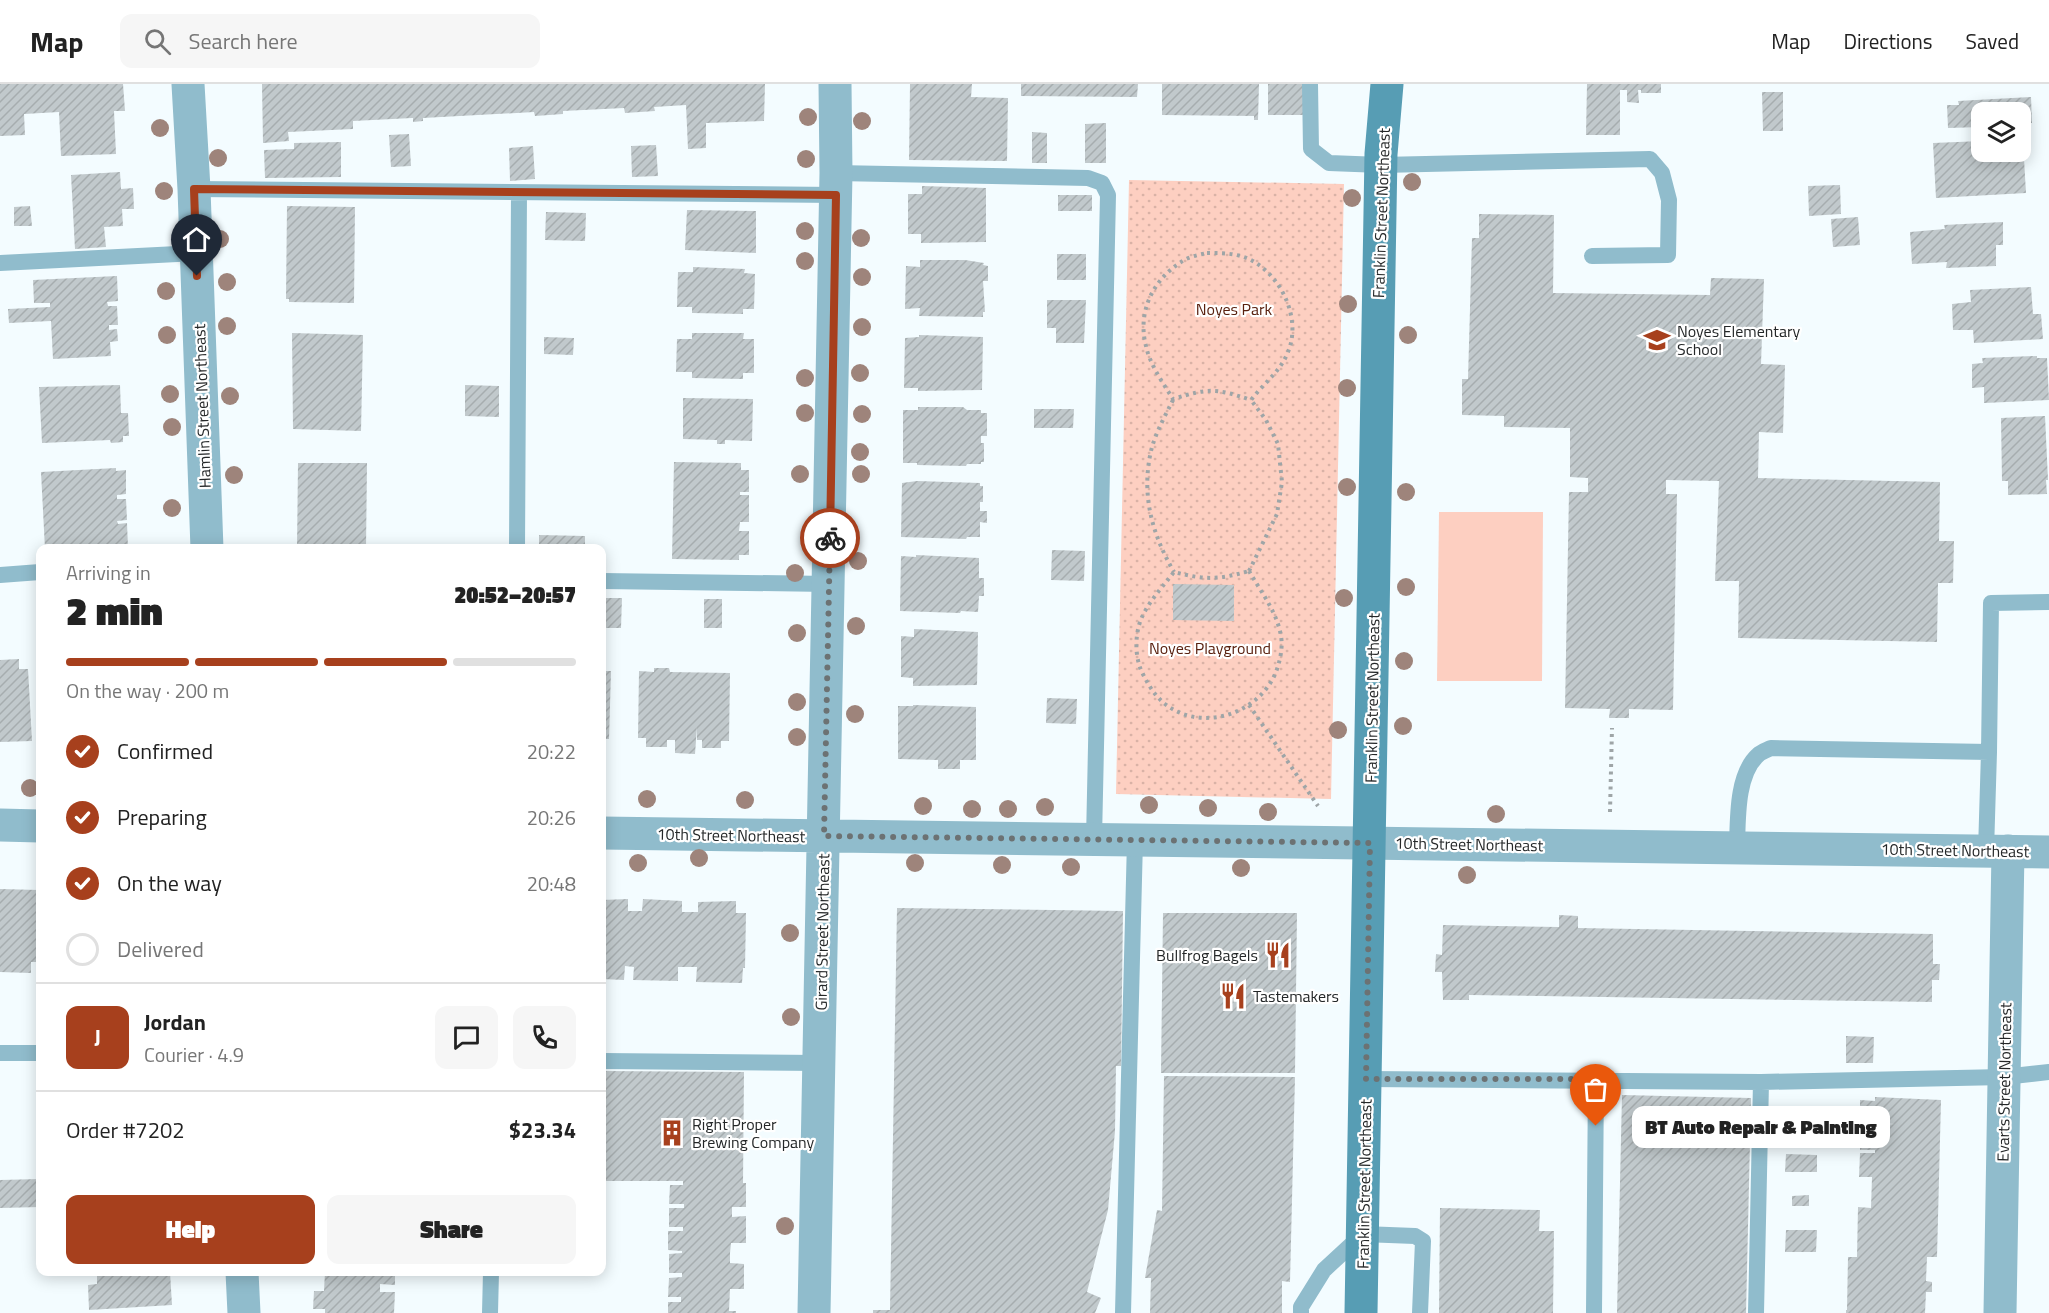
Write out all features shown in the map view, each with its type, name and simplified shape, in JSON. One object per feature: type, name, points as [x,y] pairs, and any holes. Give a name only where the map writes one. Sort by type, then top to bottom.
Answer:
[{"type":"street","name":"Hamlin Street Northeast","points":[[188,84],[197,253],[207,544]]},
{"type":"street","name":"Girard Street Northeast","points":[[814,1313],[836,184],[835,84]]},
{"type":"street","name":"Franklin Street Northeast","points":[[1361,1313],[1381,165],[1387,84]]},
{"type":"street","points":[[0,825],[36,826]]},
{"type":"street","name":"10th Street Northeast","points":[[606,833],[2049,852]]},
{"type":"street","name":"Evarts Street Northeast","points":[[1997,851],[2004,1077],[2001,1313]]},
{"type":"street","points":[[242,1276],[244,1313]]},
{"type":"lane","points":[[1310,84],[1311,149],[1329,163],[1381,165],[1650,159],[1662,173],[1669,200],[1668,255],[1593,256]]},
{"type":"lane","points":[[194,189],[519,193],[1088,178],[1102,183],[1108,195],[1094,839]]},
{"type":"lane","points":[[517,544],[519,193]]},
{"type":"lane","points":[[0,263],[197,253]]},
{"type":"lane","points":[[0,574],[36,572]]},
{"type":"lane","points":[[606,581],[829,584]]},
{"type":"lane","points":[[1997,851],[1989,752],[1991,603],[2049,602]]},
{"type":"lane","points":[[1737,848],[1740,796],[1749,766],[1759,754],[1771,748],[1989,752]]},
{"type":"lane","points":[[1123,1313],[1135,840]]},
{"type":"lane","points":[[0,1053],[36,1053]]},
{"type":"lane","points":[[606,1061],[819,1063]]},
{"type":"lane","points":[[1366,1079],[1761,1082],[2004,1077],[2049,1072]]},
{"type":"lane","points":[[1594,1313],[1596,1079]]},
{"type":"lane","points":[[1756,1313],[1761,1082]]},
{"type":"lane","points":[[1301,1313],[1301,1307],[1324,1270],[1363,1234],[1415,1236],[1423,1241],[1420,1313]]},
{"type":"lane","points":[[490,1276],[490,1313]]},
{"type":"path","points":[[1173,399],[1155,368],[1146,346],[1143,322],[1149,298],[1162,276],[1183,261],[1207,253],[1232,253],[1256,262],[1275,279],[1288,301],[1292,326],[1288,351],[1277,372],[1251,400]]},
{"type":"path","points":[[1201,391],[1223,391],[1251,400],[1266,420],[1278,444],[1282,482],[1277,514],[1249,571],[1222,579],[1198,578],[1174,572],[1162,552],[1150,519],[1147,486],[1151,451],[1173,399],[1201,391]]},
{"type":"path","points":[[1174,572],[1143,614],[1136,639],[1138,663],[1149,686],[1166,704],[1188,715],[1213,718],[1236,713],[1256,701],[1271,683],[1280,662],[1282,638],[1275,615],[1249,571]]},
{"type":"path","points":[[1249,705],[1318,806]]},
{"type":"path","points":[[1610,846],[1612,728]]},
{"type":"green space","name":"Noyes Park","points":[[1129,180],[1344,184],[1331,799],[1116,794]]},
{"type":"green space","points":[[1439,512],[1543,512],[1542,681],[1437,681]]},
{"type":"building","points":[[0,84],[123,84],[125,111],[114,111],[116,154],[61,156],[59,112],[24,114],[25,135],[0,136]]},
{"type":"building","points":[[262,84],[765,84],[764,121],[706,123],[706,148],[688,149],[686,105],[654,107],[655,111],[625,113],[624,108],[563,111],[563,114],[535,116],[534,112],[423,118],[423,121],[413,122],[413,118],[353,121],[353,129],[288,132],[289,141],[263,143]]},
{"type":"building","points":[[910,84],[972,84],[971,97],[1008,98],[1007,161],[909,160]]},
{"type":"building","points":[[1021,84],[1138,84],[1137,97],[1021,96]]},
{"type":"building","points":[[1162,84],[1259,84],[1258,120],[1254,120],[1254,116],[1162,115]]},
{"type":"building","points":[[1268,84],[1307,84],[1306,115],[1268,115]]},
{"type":"building","points":[[1587,84],[1661,84],[1661,93],[1641,93],[1641,90],[1638,90],[1639,103],[1627,102],[1627,90],[1620,90],[1620,135],[1586,135]]},
{"type":"building","points":[[1762,92],[1783,92],[1783,131],[1763,131]]},
{"type":"building","points":[[2031,97],[2032,123],[2031,102],[1971,102],[1971,127],[1948,128],[1947,105],[1959,105],[1958,101]]},
{"type":"building","points":[[1106,123],[1106,163],[1085,163],[1085,124]]},
{"type":"building","points":[[1032,132],[1047,133],[1047,163],[1032,163]]},
{"type":"building","points":[[409,134],[411,166],[391,167],[389,135]]},
{"type":"building","points":[[1971,141],[1971,162],[2024,162],[2026,193],[1936,198],[1933,143]]},
{"type":"building","points":[[341,142],[341,177],[265,178],[264,150],[294,149],[294,143]]},
{"type":"building","points":[[656,145],[658,176],[632,177],[631,146]]},
{"type":"building","points":[[533,146],[535,179],[510,181],[509,148]]},
{"type":"building","points":[[120,172],[121,189],[133,188],[134,209],[122,209],[123,226],[104,227],[106,247],[75,249],[71,175]]},
{"type":"building","points":[[1840,185],[1841,214],[1809,216],[1808,186]]},
{"type":"building","points":[[922,186],[986,188],[986,242],[921,243],[921,234],[908,234],[908,194],[922,194]]},
{"type":"building","points":[[1058,195],[1092,195],[1092,211],[1058,211]]},
{"type":"building","points":[[30,206],[32,226],[14,226],[14,207]]},
{"type":"building","points":[[287,206],[355,207],[354,303],[289,302],[289,299],[286,299]]},
{"type":"building","points":[[687,210],[756,211],[756,253],[685,250]]},
{"type":"building","points":[[546,212],[586,213],[585,241],[545,240]]},
{"type":"building","points":[[1479,214],[1554,215],[1553,293],[1710,295],[1711,278],[1764,279],[1761,364],[1785,365],[1783,433],[1759,432],[1758,478],[1940,482],[1939,541],[1954,541],[1953,583],[1938,583],[1937,642],[1738,638],[1739,581],[1715,581],[1719,481],[1666,480],[1666,494],[1677,494],[1673,710],[1629,709],[1629,718],[1609,718],[1610,709],[1565,708],[1569,492],[1588,492],[1588,478],[1570,477],[1570,428],[1504,427],[1504,416],[1462,415],[1462,379],[1468,379],[1472,238],[1479,238]]},
{"type":"building","points":[[1858,217],[1860,245],[1833,247],[1831,219]]},
{"type":"building","points":[[2003,222],[2003,245],[1996,245],[1996,266],[1946,268],[1947,262],[1912,264],[1910,232],[1945,229],[1944,225]]},
{"type":"building","points":[[1057,254],[1086,254],[1086,280],[1057,280]]},
{"type":"building","points":[[920,260],[965,260],[984,263],[983,265],[988,266],[988,281],[983,281],[985,312],[983,312],[983,317],[919,316],[920,308],[905,309],[906,266],[920,267]]},
{"type":"building","points":[[693,267],[745,269],[744,273],[755,274],[754,309],[743,309],[743,314],[692,313],[692,307],[677,307],[678,272],[693,272]]},
{"type":"building","points":[[117,276],[118,301],[107,302],[108,306],[117,306],[118,325],[109,325],[109,330],[117,329],[118,341],[110,342],[111,356],[53,359],[51,321],[9,323],[8,309],[50,307],[50,303],[34,303],[33,280]]},
{"type":"building","points":[[2031,287],[2033,314],[2041,314],[2043,339],[1974,343],[1973,330],[1953,330],[1952,304],[1971,302],[1970,290]]},
{"type":"building","points":[[1047,300],[1086,300],[1084,343],[1056,343],[1056,328],[1047,328]]},
{"type":"building","points":[[292,333],[363,335],[361,431],[293,429]]},
{"type":"building","points":[[692,333],[744,333],[743,339],[754,339],[754,373],[743,373],[743,379],[692,378],[692,372],[676,372],[677,339],[692,339]]},
{"type":"building","points":[[919,335],[983,337],[982,390],[918,391],[918,388],[904,388],[905,338],[919,337]]},
{"type":"building","points":[[544,337],[574,338],[573,355],[544,354]]},
{"type":"building","points":[[2037,356],[2037,358],[2047,358],[2049,400],[1984,403],[1984,387],[1972,388],[1972,364],[1983,363],[1982,358]]},
{"type":"building","points":[[120,385],[121,413],[128,413],[129,436],[123,436],[123,442],[111,443],[110,440],[42,443],[39,387]]},
{"type":"building","points":[[465,385],[499,386],[499,417],[465,416]]},
{"type":"building","points":[[683,398],[753,399],[752,441],[725,440],[725,444],[717,444],[717,440],[683,439]]},
{"type":"building","points":[[918,407],[963,407],[967,410],[981,410],[981,413],[987,413],[987,436],[981,436],[981,443],[984,443],[984,462],[966,466],[903,463],[903,410],[918,410]]},
{"type":"building","points":[[1034,409],[1074,409],[1073,428],[1034,428]]},
{"type":"building","points":[[2045,416],[2047,494],[2008,495],[2008,481],[2002,481],[2001,418]]},
{"type":"building","points":[[674,462],[741,463],[741,470],[749,470],[749,492],[740,492],[740,495],[749,495],[749,522],[740,522],[739,531],[749,531],[749,555],[739,555],[739,560],[672,559]]},
{"type":"building","points":[[298,463],[367,463],[366,544],[297,544]]},
{"type":"building","points":[[116,468],[116,471],[126,470],[126,494],[117,495],[117,499],[126,499],[127,520],[117,521],[118,524],[127,523],[128,544],[45,544],[41,472]]},
{"type":"building","points":[[917,481],[980,483],[980,486],[983,486],[983,502],[980,502],[980,511],[987,511],[987,523],[980,522],[980,537],[967,537],[966,539],[901,537],[902,483]]},
{"type":"building","points":[[539,535],[585,536],[585,544],[539,544]]},
{"type":"building","points":[[1052,550],[1085,551],[1084,581],[1051,580]]},
{"type":"building","points":[[916,555],[979,558],[979,578],[984,578],[984,596],[979,596],[978,612],[900,611],[901,556],[916,557]]},
{"type":"building","points":[[1173,584],[1234,585],[1234,621],[1173,620]]},
{"type":"building","points":[[606,598],[622,598],[621,628],[606,628]]},
{"type":"building","points":[[704,599],[722,599],[722,628],[704,628]]},
{"type":"building","points":[[914,629],[978,632],[977,685],[913,686],[913,678],[901,677],[901,636],[914,637]]},
{"type":"building","points":[[19,659],[19,669],[28,669],[32,741],[0,742],[0,660]]},
{"type":"building","points":[[654,668],[669,668],[670,672],[730,673],[729,741],[721,741],[721,748],[702,748],[702,740],[697,740],[697,727],[695,754],[675,753],[675,740],[667,740],[667,747],[646,747],[646,738],[638,738],[639,671],[654,672]]},
{"type":"building","points":[[606,671],[611,671],[609,739],[606,739]]},
{"type":"building","points":[[1047,698],[1077,699],[1076,724],[1046,723]]},
{"type":"building","points":[[898,706],[976,707],[976,760],[960,760],[960,769],[938,769],[938,760],[898,759]]},
{"type":"building","points":[[0,889],[36,890],[36,962],[31,962],[31,973],[0,972]]},
{"type":"building","points":[[628,899],[628,911],[642,911],[643,899],[682,901],[682,912],[698,912],[698,902],[736,901],[736,913],[746,913],[745,968],[743,968],[742,983],[696,982],[697,967],[678,967],[678,981],[633,980],[634,967],[625,966],[624,980],[606,979],[606,900]]},
{"type":"building","points":[[897,908],[1123,911],[1121,1066],[1116,1066],[1115,1131],[1108,1210],[1087,1292],[1101,1298],[1095,1313],[873,1313],[873,1310],[890,1310]]},
{"type":"building","points":[[1163,913],[1297,913],[1295,1073],[1161,1073]]},
{"type":"building","points":[[1559,915],[1578,916],[1578,928],[1933,934],[1933,964],[1940,964],[1939,980],[1932,980],[1932,1002],[1469,995],[1469,1000],[1443,1000],[1442,972],[1435,972],[1436,954],[1442,955],[1443,925],[1559,927]]},
{"type":"building","points":[[1846,1036],[1874,1037],[1873,1063],[1846,1063]]},
{"type":"building","name":"Right Proper Brewing Company","points":[[606,1071],[744,1072],[743,1183],[746,1183],[746,1207],[732,1207],[732,1217],[746,1216],[746,1243],[731,1243],[730,1253],[730,1263],[744,1264],[744,1289],[730,1289],[729,1311],[736,1311],[736,1313],[668,1313],[668,1302],[681,1302],[681,1297],[668,1297],[669,1278],[682,1277],[682,1273],[669,1273],[669,1254],[682,1253],[682,1251],[668,1250],[668,1231],[683,1231],[683,1227],[669,1227],[669,1208],[684,1208],[684,1204],[669,1204],[670,1185],[683,1185],[683,1181],[606,1181]]},
{"type":"building","points":[[1164,1076],[1295,1077],[1290,1282],[1282,1281],[1282,1313],[1150,1313],[1151,1278],[1145,1278],[1157,1210],[1162,1211]]},
{"type":"building","points":[[1622,1095],[1751,1098],[1746,1313],[1617,1313]]},
{"type":"building","points":[[1875,1097],[1941,1100],[1937,1257],[1927,1257],[1926,1281],[1932,1282],[1932,1292],[1926,1292],[1925,1313],[1846,1313],[1848,1257],[1857,1257],[1858,1207],[1871,1208],[1872,1177],[1859,1177],[1860,1153],[1875,1153],[1875,1150],[1860,1150],[1860,1126],[1895,1124],[1860,1122],[1860,1100],[1875,1101]]},
{"type":"building","points":[[1786,1154],[1817,1155],[1817,1172],[1785,1172]]},
{"type":"building","points":[[36,1179],[36,1207],[0,1208],[0,1180]]},
{"type":"building","points":[[1809,1195],[1809,1206],[1792,1206],[1792,1196]]},
{"type":"building","points":[[1440,1208],[1540,1210],[1539,1231],[1554,1231],[1553,1313],[1439,1313]]},
{"type":"building","points":[[1786,1230],[1817,1230],[1816,1252],[1785,1252]]},
{"type":"building","points":[[97,1276],[170,1276],[172,1305],[89,1310],[88,1285],[97,1284]]},
{"type":"building","points":[[325,1276],[395,1276],[395,1285],[380,1284],[380,1292],[395,1292],[394,1313],[325,1313],[325,1309],[313,1309],[314,1291],[324,1291]]},
{"type":"way so far","points":[[830,538],[824,836],[1370,843],[1366,1079],[1596,1079],[1596,1126]]},
{"type":"place","name":"Noyes Elementary School","points":[[1657,340]]},
{"type":"place","name":"Bullfrog Bagels","points":[[1278,955]]},
{"type":"place","name":"Tastemakers","points":[[1233,996]]},
{"type":"place","name":"BT Auto Repair & Painting","points":[[1596,1126]]},
{"type":"place","name":"Right Proper Brewing Company","points":[[672,1133]]},
{"type":"route","points":[[197,276],[194,189],[836,195],[830,538]]},
{"type":"park label","name":"Noyes Playground","points":[[1210,648]]}]
